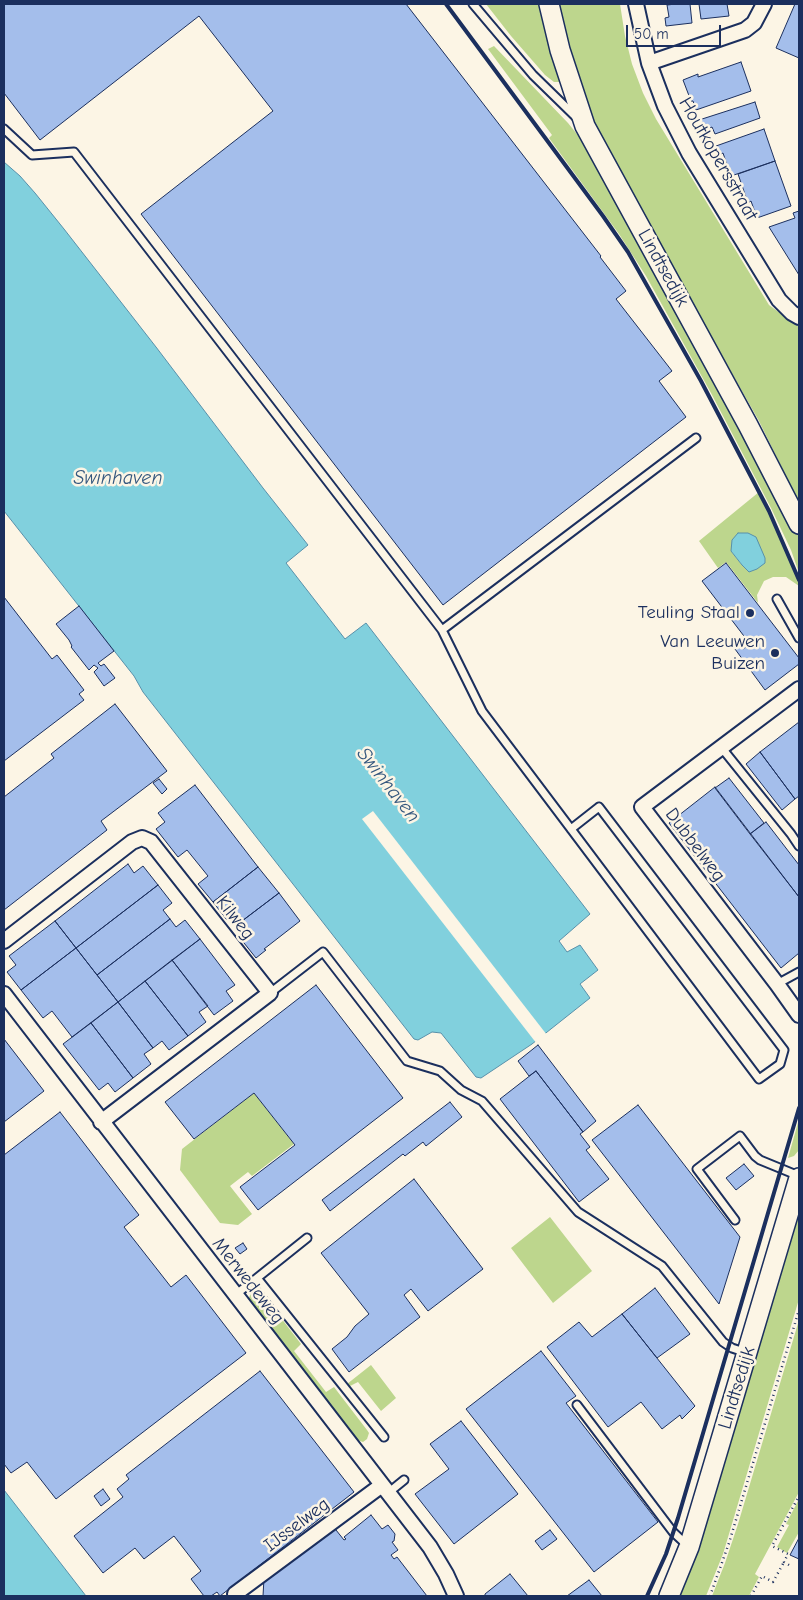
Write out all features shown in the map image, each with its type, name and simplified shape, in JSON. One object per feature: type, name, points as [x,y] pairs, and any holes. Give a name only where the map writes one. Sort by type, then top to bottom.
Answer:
[{"type":"street","name":"Lindtsedijk","points":[[549,4],[560,50],[585,126],[748,425],[799,524]]},
{"type":"street","name":"Houtkopersstraat","points":[[636,4],[649,62],[665,106],[689,153],[779,300],[799,317]]},
{"type":"street","points":[[649,62],[745,30],[754,23],[764,4]]},
{"type":"street","name":"Dubbelweg","points":[[799,689],[642,807],[799,1015]]},
{"type":"street","name":"Kilweg","points":[[4,941],[132,842],[142,838],[151,842],[270,993]]},
{"type":"street","points":[[101,1122],[270,993]]},
{"type":"street","name":"Merwedeweg","points":[[4,994],[430,1548],[446,1574],[456,1596]]},
{"type":"street","name":"Lindtsedijk","points":[[669,1596],[689,1547],[799,1177]]},
{"type":"street","name":"IJsselweg","points":[[236,1595],[385,1489]]},
{"type":"lane","points":[[473,4],[533,75],[585,126]]},
{"type":"lane","points":[[4,129],[32,156],[74,152],[442,630],[482,711],[759,1079],[780,1064],[784,1050],[599,806],[571,829]]},
{"type":"lane","points":[[442,630],[696,438]]},
{"type":"lane","points":[[777,600],[799,638]]},
{"type":"lane","points":[[721,747],[799,846]]},
{"type":"lane","points":[[270,993],[323,952],[408,1061],[440,1071],[461,1090],[482,1101],[578,1212],[662,1266],[723,1342],[747,1354]]},
{"type":"lane","points":[[777,984],[799,972]]},
{"type":"lane","points":[[735,1220],[697,1169],[740,1136],[760,1160],[799,1177]]},
{"type":"lane","points":[[235,1295],[307,1238]]},
{"type":"lane","points":[[257,1278],[384,1437]]},
{"type":"lane","points":[[577,1405],[673,1532],[689,1547]]},
{"type":"lane","points":[[385,1489],[404,1480]]},
{"type":"path","points":[[710,1596],[729,1543],[799,1310]]},
{"type":"path","points":[[751,1596],[762,1576],[773,1582],[788,1554],[772,1546],[799,1496]]},
{"type":"path","points":[[784,1562],[789,1565]]},
{"type":"green space","points":[[486,4],[546,4],[561,82],[554,82],[545,75]]},
{"type":"green space","points":[[558,4],[620,4],[632,64],[643,93],[656,119],[769,305],[799,327],[799,503],[759,421],[685,291],[594,124],[569,57]]},
{"type":"green space","points":[[494,46],[568,123],[585,144],[733,407],[799,535],[799,573],[791,550],[771,508],[711,393],[646,276],[619,234],[549,138],[552,135],[488,49]]},
{"type":"green space","points":[[759,492],[784,542],[799,580],[799,586],[786,577],[773,577],[764,581],[757,595],[758,603],[726,562],[718,568],[699,541]],"holes":[[[731,551],[765,563],[742,565]]]},
{"type":"green space","points":[[254,1093],[294,1144],[252,1176],[248,1172],[230,1186],[252,1214],[238,1225],[220,1223],[180,1170],[182,1149]]},
{"type":"green space","points":[[799,1119],[799,1150],[794,1156],[788,1158]]},
{"type":"green space","points":[[799,1207],[799,1299],[723,1554],[706,1596],[677,1596]]},
{"type":"green space","points":[[550,1217],[592,1271],[553,1303],[511,1248]]},
{"type":"green space","points":[[258,1288],[301,1344],[294,1351],[326,1392],[334,1387],[367,1430],[369,1433],[367,1439],[363,1442],[357,1440],[248,1300],[251,1293]]},
{"type":"green space","points":[[799,1320],[799,1492],[755,1574],[759,1577],[749,1596],[712,1596],[738,1524]]},
{"type":"green space","points":[[371,1365],[396,1398],[381,1411],[358,1382],[348,1387],[347,1384]]},
{"type":"green space","points":[[799,1499],[799,1532],[787,1553],[777,1547],[789,1525],[786,1524]]},
{"type":"water","name":"Swinhaven","points":[[4,162],[20,176],[64,229],[308,545],[286,563],[345,639],[366,623],[590,914],[559,941],[567,952],[580,945],[598,970],[580,984],[590,998],[532,1044],[481,1078],[476,1077],[441,1033],[432,1032],[418,1040],[414,1039],[4,511]]},
{"type":"water","points":[[738,533],[748,533],[756,537],[765,558],[765,563],[757,569],[749,572],[731,551],[732,540]]},
{"type":"water","points":[[4,1490],[86,1596],[4,1596]]},
{"type":"pier","points":[[373,811],[547,1035],[537,1044],[362,819]]},
{"type":"building","points":[[4,4],[406,4],[626,291],[616,299],[672,371],[659,381],[686,417],[443,605],[141,214],[273,111],[199,16],[40,140],[4,93]]},
{"type":"building","points":[[690,4],[692,23],[666,26],[665,18],[669,17],[667,5]]},
{"type":"building","points":[[699,4],[727,4],[729,16],[701,19]]},
{"type":"building","points":[[795,4],[799,4],[799,58],[776,48]]},
{"type":"building","points":[[741,62],[751,91],[696,110],[683,80],[698,74],[698,77]]},
{"type":"building","points":[[755,102],[760,118],[715,134],[712,127],[703,131],[699,120]]},
{"type":"building","points":[[764,129],[775,161],[731,176],[723,153],[719,155],[716,146]]},
{"type":"building","points":[[775,161],[791,206],[757,218],[751,201],[748,203],[738,174]]},
{"type":"building","points":[[799,211],[799,275],[769,227],[795,218],[793,213]]},
{"type":"building","points":[[726,563],[799,658],[799,664],[765,690],[735,649],[740,645],[743,649],[750,644],[702,581]]},
{"type":"building","points":[[4,597],[52,659],[57,655],[84,690],[79,694],[84,700],[4,761]]},
{"type":"building","points":[[79,606],[114,651],[98,663],[101,666],[104,664],[115,678],[104,686],[94,672],[98,668],[94,665],[89,670],[56,624]]},
{"type":"building","points":[[115,704],[167,771],[101,821],[107,830],[4,910],[4,797],[54,758],[51,754]]},
{"type":"building","points":[[799,722],[799,796],[795,799],[760,752]]},
{"type":"building","points":[[760,752],[795,799],[782,810],[746,764]]},
{"type":"building","points":[[729,778],[764,823],[750,834],[715,788]]},
{"type":"building","points":[[159,779],[167,789],[162,794],[153,783]]},
{"type":"building","points":[[195,785],[258,867],[213,902],[198,884],[208,876],[187,850],[178,857],[156,829],[165,822],[158,813]]},
{"type":"building","points":[[715,787],[799,897],[799,953],[781,968],[669,823]]},
{"type":"building","points":[[766,822],[799,865],[799,897],[750,834]]},
{"type":"building","points":[[128,864],[134,873],[143,866],[158,885],[76,948],[55,921]]},
{"type":"building","points":[[258,867],[279,893],[242,921],[236,913],[227,920],[213,902]]},
{"type":"building","points":[[158,885],[172,903],[163,910],[170,919],[97,975],[76,948]]},
{"type":"building","points":[[279,893],[300,921],[264,949],[266,950],[256,958],[240,938],[249,931],[242,921]]},
{"type":"building","points":[[170,919],[176,927],[185,920],[200,939],[118,1002],[97,975]]},
{"type":"building","points":[[55,921],[76,948],[21,990],[7,972],[16,965],[9,956]]},
{"type":"building","points":[[200,939],[235,985],[226,991],[233,1001],[214,1015],[172,960]]},
{"type":"building","points":[[76,948],[118,1002],[72,1037],[52,1011],[43,1018],[21,990]]},
{"type":"building","points":[[172,960],[208,1006],[199,1012],[206,1022],[188,1036],[145,981]]},
{"type":"building","points":[[145,981],[188,1036],[169,1050],[162,1041],[153,1048],[118,1002]]},
{"type":"building","points":[[316,985],[403,1098],[258,1210],[240,1187],[295,1145],[254,1093],[194,1139],[165,1102]]},
{"type":"building","points":[[118,1002],[153,1048],[144,1054],[151,1064],[133,1078],[91,1023]]},
{"type":"building","points":[[91,1023],[133,1078],[115,1092],[108,1083],[99,1090],[63,1044]]},
{"type":"building","points":[[4,1039],[44,1091],[4,1122]]},
{"type":"building","points":[[538,1045],[596,1121],[583,1132],[536,1071],[529,1076],[518,1061]]},
{"type":"building","points":[[536,1071],[583,1132],[580,1134],[590,1147],[586,1150],[609,1179],[579,1202],[500,1099]]},
{"type":"building","points":[[450,1102],[462,1117],[426,1146],[423,1142],[405,1156],[403,1154],[330,1211],[322,1200]]},
{"type":"building","points":[[638,1105],[740,1237],[719,1304],[592,1140]]},
{"type":"building","points":[[60,1112],[139,1215],[124,1227],[171,1287],[186,1275],[246,1353],[56,1499],[27,1462],[11,1473],[4,1464],[4,1155]]},
{"type":"building","points":[[744,1164],[754,1176],[736,1190],[726,1178]]},
{"type":"building","points":[[414,1179],[483,1269],[428,1311],[411,1289],[404,1295],[420,1317],[349,1372],[332,1349],[347,1337],[355,1326],[369,1314],[321,1253]]},
{"type":"building","points":[[243,1243],[247,1249],[240,1254],[235,1248]]},
{"type":"building","points":[[655,1288],[690,1334],[657,1358],[622,1314]]},
{"type":"building","points":[[622,1314],[695,1406],[682,1419],[680,1415],[662,1429],[641,1402],[608,1427],[547,1347],[579,1322],[592,1337]]},
{"type":"building","points":[[541,1351],[576,1396],[566,1403],[658,1522],[594,1572],[466,1409]]},
{"type":"building","points":[[260,1371],[354,1492],[220,1596],[217,1592],[211,1596],[204,1596],[191,1579],[201,1571],[174,1536],[144,1559],[135,1548],[103,1573],[74,1536],[123,1497],[117,1489],[129,1479],[126,1475]]},
{"type":"building","points":[[461,1421],[518,1494],[454,1544],[415,1494],[449,1469],[430,1444]]},
{"type":"building","points":[[103,1489],[110,1499],[101,1506],[94,1496]]},
{"type":"building","points":[[371,1515],[382,1529],[388,1525],[395,1534],[394,1541],[392,1542],[398,1550],[391,1555],[394,1559],[397,1557],[427,1596],[263,1596],[264,1578],[332,1525],[344,1540],[346,1539],[344,1537]]},
{"type":"building","points":[[550,1530],[557,1539],[542,1550],[535,1541]]},
{"type":"building","points":[[799,1538],[799,1559],[790,1555]]},
{"type":"building","points":[[510,1574],[528,1596],[485,1596],[485,1594]]},
{"type":"building","points":[[589,1580],[602,1596],[567,1596]]},
{"type":"railway","points":[[446,4],[628,252],[701,381],[769,511],[799,580]]},
{"type":"railway","points":[[647,1596],[666,1554],[678,1518],[799,1108]]},
{"type":"place","name":"Teuling Staal","points":[[750,613]]},
{"type":"place","name":"Van Leeuwen Buizen","points":[[775,653]]}]
